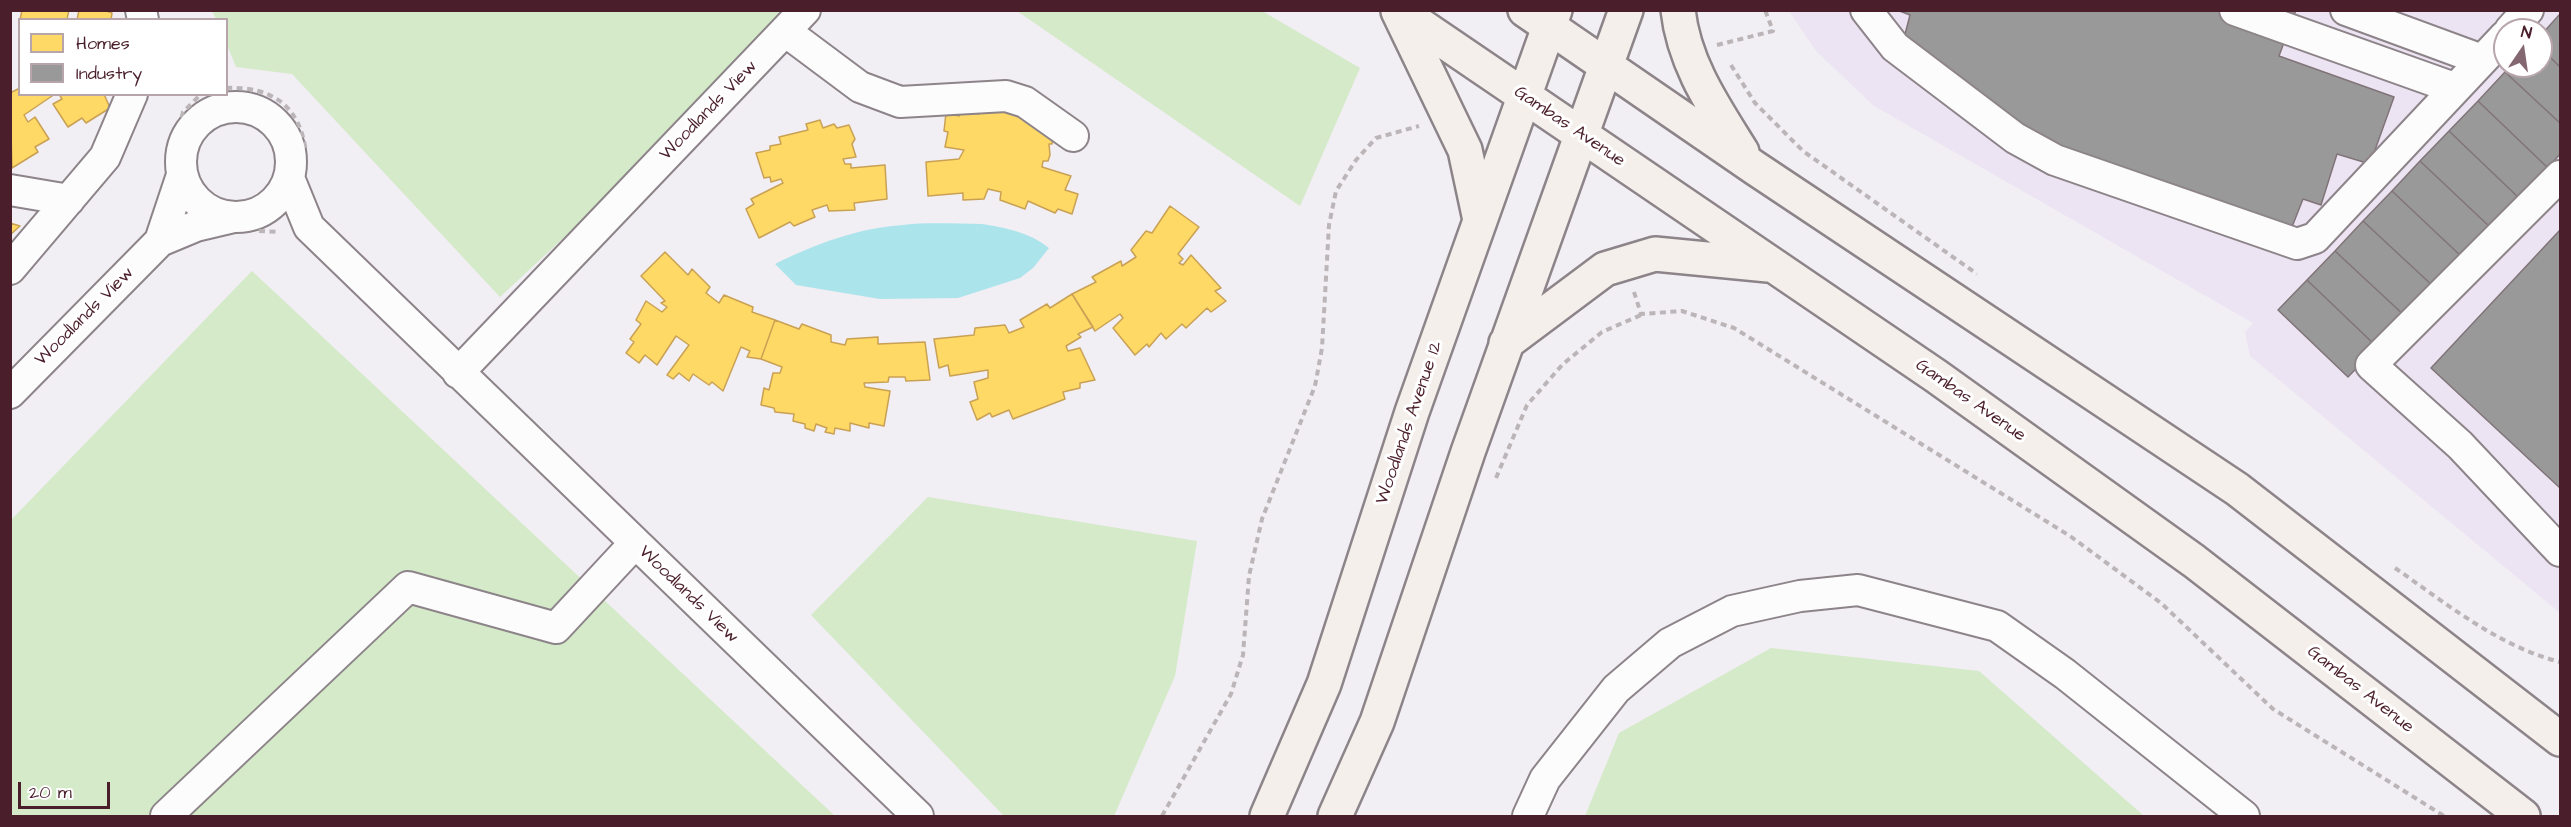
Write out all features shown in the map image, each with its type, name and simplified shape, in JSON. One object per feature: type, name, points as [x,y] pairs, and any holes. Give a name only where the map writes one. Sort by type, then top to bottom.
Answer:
[{"type":"main road","name":"Gambas Avenue","points":[[1398,10],[1936,376],[2194,561],[2523,816]]},
{"type":"main road","points":[[1398,10],[1465,150],[1480,220]]},
{"type":"main road","points":[[1335,816],[1377,722],[1506,343],[1626,10]]},
{"type":"main road","points":[[1678,10],[1685,48],[1701,86],[1749,164]]},
{"type":"main road","name":"Woodlands Avenue 12","points":[[1267,816],[1324,684],[1412,412],[1525,97],[1543,16]]},
{"type":"main road","points":[[1543,16],[1607,67],[1749,164],[2237,489],[2560,739]]},
{"type":"main road","points":[[1506,343],[1605,269],[1655,254],[1773,266]]},
{"type":"street","points":[[1866,10],[1895,47],[2015,138],[2045,155],[2297,244],[2315,238],[2493,49]]},
{"type":"street","points":[[2235,10],[2454,88]]},
{"type":"street","points":[[2346,10],[2482,60]]},
{"type":"street","name":"Woodlands View","points":[[458,373],[795,21],[860,87],[900,102],[1006,96],[1025,102],[1073,136]]},
{"type":"street","points":[[10,268],[105,157],[131,96]]},
{"type":"street","name":"Woodlands View","points":[[160,241],[186,137],[198,122],[229,107],[259,112],[275,124],[284,136],[291,154],[289,178],[296,230]]},
{"type":"street","name":"Woodlands View","points":[[177,167],[191,195],[198,203],[216,214],[296,230],[458,373],[918,816]]},
{"type":"street","points":[[2560,176],[2371,364],[2460,445],[2560,551]]},
{"type":"street","points":[[249,220],[277,199],[289,178]]},
{"type":"street","points":[[10,190],[69,200]]},
{"type":"street","name":"Woodlands View","points":[[10,393],[160,241],[196,226],[249,220]]},
{"type":"street","points":[[166,816],[408,587],[555,628],[635,543]]},
{"type":"street","points":[[1528,816],[1545,779],[1616,689],[1670,643],[1732,611],[1800,596],[1858,590],[1997,626],[2065,674],[2244,816]]},
{"type":"path","points":[[1717,45],[1773,31],[1765,10]]},
{"type":"path","points":[[177,167],[183,112],[199,96]]},
{"type":"path","points":[[1162,816],[1231,694],[1243,655],[1249,576],[1262,519],[1315,386],[1322,348],[1329,225],[1336,191],[1356,160],[1376,138],[1426,123]]},
{"type":"path","points":[[249,220],[296,230]]},
{"type":"path","points":[[1626,263],[1641,314]]},
{"type":"path","points":[[1492,488],[1527,405],[1563,364],[1602,332],[1641,314],[1682,311],[1734,328],[2070,536],[2161,603],[2273,709],[2444,816]]},
{"type":"shaded area","points":[[1789,11],[2560,11],[2560,613],[2250,356],[2245,332],[2253,323],[1874,106],[1816,51]]},
{"type":"green space","points":[[212,11],[807,11],[500,297],[292,74],[236,67],[228,47],[228,18],[216,18]]},
{"type":"green space","points":[[1017,11],[1262,11],[1360,68],[1300,206]]},
{"type":"green space","points":[[252,271],[835,816],[11,816],[10,521]]},
{"type":"green space","points":[[928,497],[1197,541],[1175,676],[1114,816],[1004,816],[811,615]]},
{"type":"green space","points":[[1771,648],[1979,671],[2144,816],[1585,816],[1619,733]]},
{"type":"water","points":[[923,224],[982,224],[1025,234],[1049,248],[1033,268],[1020,278],[958,298],[880,299],[796,285],[775,264],[853,233]]},
{"type":"building: Homes","points":[[22,10],[69,10],[67,18],[20,18]]},
{"type":"building: Homes","points":[[79,10],[103,10],[112,13],[111,18],[77,18]]},
{"type":"building: Homes","points":[[18,89],[18,96],[52,96],[24,115],[28,122],[35,117],[49,139],[35,147],[38,152],[12,168],[10,93]]},
{"type":"building: Homes","points":[[60,96],[105,96],[110,108],[86,123],[82,118],[68,127],[53,104],[62,99]]},
{"type":"building: Homes","points":[[980,107],[1030,114],[1054,129],[1052,144],[1049,144],[1050,155],[1048,161],[1043,161],[1042,167],[1071,176],[1065,190],[1078,194],[1072,214],[1058,209],[1055,213],[1028,201],[1025,209],[1000,200],[1001,192],[988,189],[984,199],[963,200],[963,193],[928,196],[926,162],[959,159],[964,150],[945,147],[948,132],[944,131],[946,113],[959,116],[960,112],[979,114]]},
{"type":"building: Homes","points":[[820,120],[823,128],[834,124],[837,128],[849,125],[855,139],[852,144],[856,157],[843,159],[845,164],[851,164],[851,168],[885,165],[887,199],[854,203],[855,210],[829,211],[827,205],[812,210],[815,217],[794,226],[790,222],[759,238],[746,209],[754,204],[751,199],[783,183],[781,179],[771,182],[770,177],[764,178],[756,153],[770,150],[770,146],[781,144],[779,137],[808,130],[806,124]]},
{"type":"building: Homes","points":[[1170,206],[1199,227],[1178,254],[1183,259],[1179,263],[1183,265],[1191,255],[1221,288],[1215,291],[1226,301],[1211,312],[1207,308],[1186,328],[1182,324],[1166,339],[1161,333],[1149,347],[1147,344],[1135,355],[1113,328],[1123,318],[1120,314],[1095,331],[1072,294],[1096,282],[1092,277],[1121,261],[1122,266],[1136,257],[1131,250],[1146,231],[1152,233]]},
{"type":"building: Homes","points":[[10,223],[20,226],[10,235]]},
{"type":"building: Homes","points":[[665,252],[688,275],[692,269],[710,287],[706,293],[719,303],[724,295],[753,307],[752,312],[775,320],[761,359],[747,357],[750,351],[741,347],[723,391],[712,382],[709,385],[693,374],[689,381],[679,373],[673,379],[667,375],[689,345],[676,336],[657,365],[645,355],[639,363],[626,353],[634,342],[630,339],[641,324],[636,320],[646,301],[662,312],[667,307],[661,303],[665,301],[641,276]]},
{"type":"building: Homes","points":[[1072,294],[1093,327],[1078,334],[1081,337],[1066,346],[1068,351],[1080,348],[1095,380],[1080,383],[1080,388],[1063,392],[1065,399],[1013,419],[1009,410],[992,417],[990,413],[977,420],[970,402],[978,399],[974,382],[988,378],[988,370],[950,376],[948,365],[939,368],[934,339],[974,335],[975,328],[1005,325],[1009,333],[1024,327],[1020,320],[1047,304],[1050,308]]},
{"type":"building: Homes","points":[[775,320],[799,329],[802,324],[831,335],[831,342],[845,345],[847,339],[878,337],[878,344],[925,342],[930,380],[906,381],[905,377],[889,377],[888,382],[864,383],[865,387],[890,391],[884,426],[869,423],[869,428],[850,423],[850,431],[835,428],[834,434],[825,432],[827,428],[816,424],[814,431],[805,428],[805,424],[793,421],[794,414],[775,412],[774,408],[761,405],[764,388],[769,390],[773,373],[780,373],[782,367],[761,359]]},
{"type":"building: Industry","points":[[1897,10],[2296,10],[2279,56],[2394,97],[2370,164],[2337,154],[2321,205],[2303,199],[2290,232],[1992,123],[1997,104],[1940,82],[1902,46],[1910,15]]},
{"type":"building: Industry","points":[[2560,14],[2560,67],[2553,60],[2553,22]]},
{"type":"building: Industry","points":[[2553,60],[2560,67],[2560,123],[2511,78],[2553,78]]},
{"type":"building: Industry","points":[[2499,78],[2511,78],[2560,123],[2560,154],[2548,168],[2478,101]]},
{"type":"building: Industry","points":[[2478,101],[2548,168],[2519,198],[2449,131]]},
{"type":"building: Industry","points":[[2449,131],[2519,198],[2491,228],[2420,161]]},
{"type":"building: Industry","points":[[2420,161],[2491,228],[2462,257],[2392,191]]},
{"type":"building: Industry","points":[[2392,191],[2462,257],[2434,287],[2363,221]]},
{"type":"building: Industry","points":[[2363,221],[2434,287],[2406,317],[2335,251]]},
{"type":"building: Industry","points":[[2560,230],[2560,488],[2431,368]]},
{"type":"building: Industry","points":[[2335,251],[2406,317],[2377,347],[2307,280]]},
{"type":"building: Industry","points":[[2307,280],[2377,347],[2348,377],[2278,310]]}]
